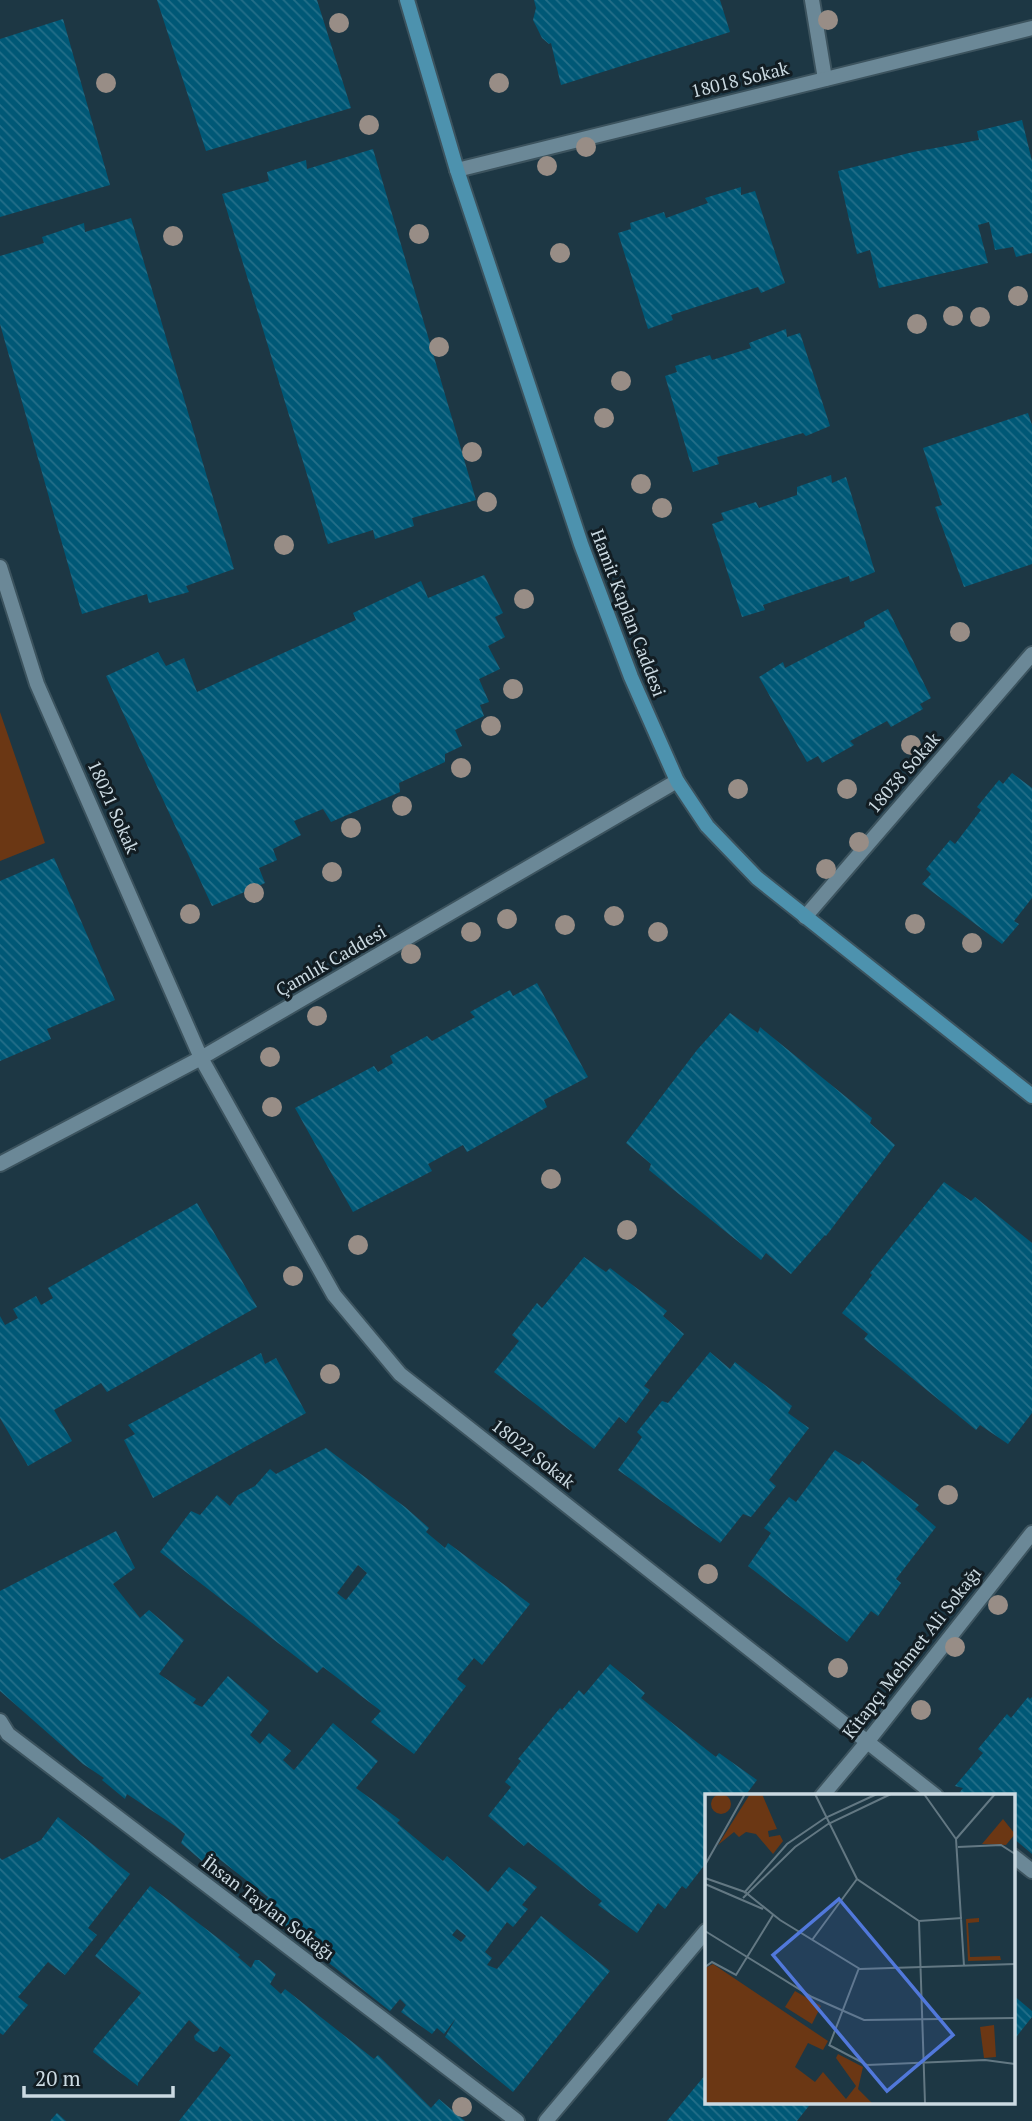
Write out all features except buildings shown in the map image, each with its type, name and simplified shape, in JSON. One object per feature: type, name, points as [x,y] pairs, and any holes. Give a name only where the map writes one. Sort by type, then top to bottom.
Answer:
[{"type":"main road","name":"Hamit Kaplan Caddesi","points":[[407,0],[457,170],[581,544],[636,689],[677,782],[707,826],[757,878],[1032,1096]]},
{"type":"street","points":[[812,0],[825,79]]},
{"type":"street","name":"18018 Sokak","points":[[457,170],[1032,28]]},
{"type":"street","name":"18021 Sokak","points":[[0,567],[37,684],[201,1058]]},
{"type":"street","name":"18038 Sokak","points":[[805,917],[1032,654]]},
{"type":"street","name":"Çamlık Caddesi","points":[[0,1164],[201,1058],[677,782]]},
{"type":"street","name":"18022 Sokak","points":[[201,1058],[334,1296],[400,1374],[934,1794]]},
{"type":"street","name":"Kitapçı Mehmet Ali Sokağı","points":[[823,1794],[868,1741],[1032,1533]]},
{"type":"street","name":"İhsan Taylan Sokağı","points":[[3,1731],[517,2121]]},
{"type":"street","points":[[1014,1857],[1032,1871]]},
{"type":"street","points":[[546,2121],[705,1932]]},
{"type":"shaded area","points":[[0,712],[45,843],[0,861]]}]
